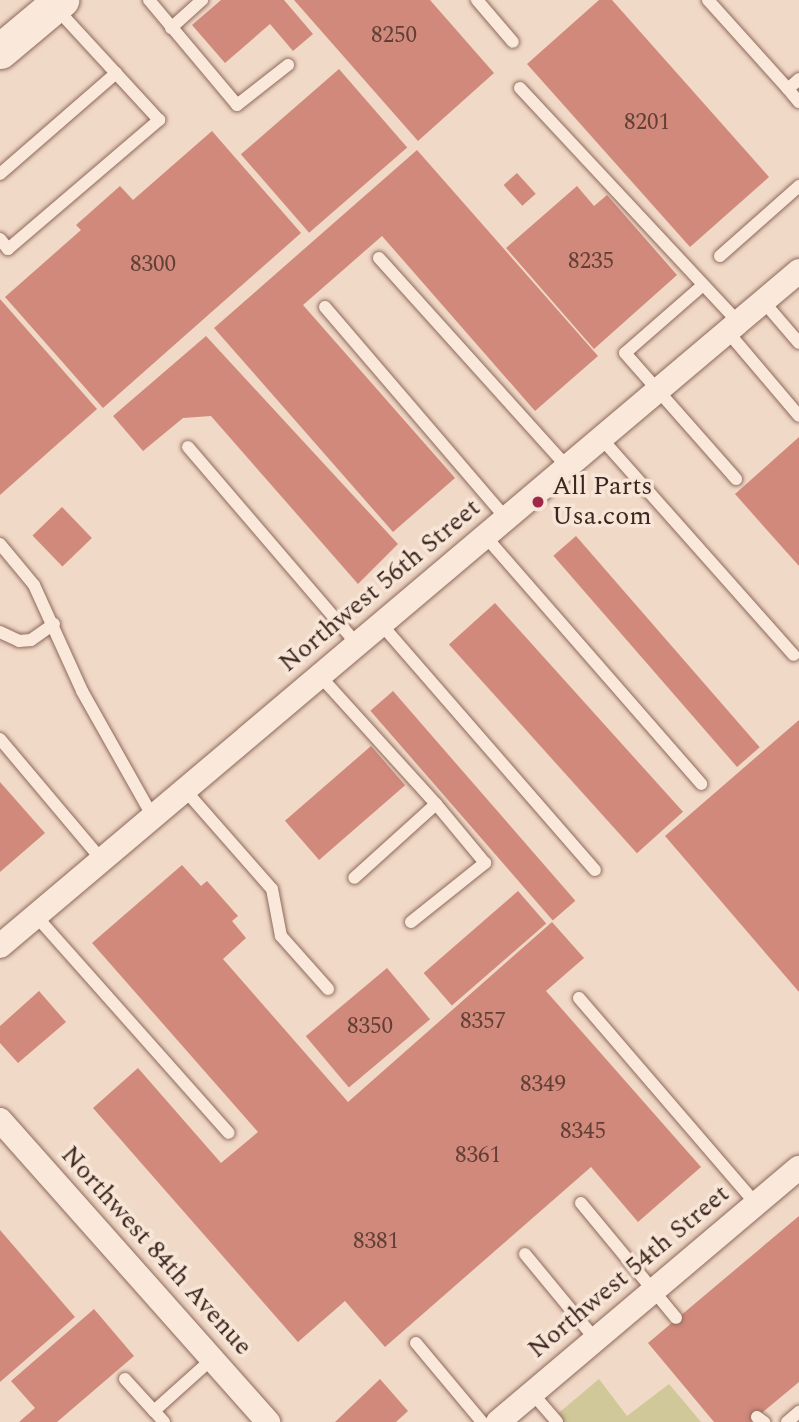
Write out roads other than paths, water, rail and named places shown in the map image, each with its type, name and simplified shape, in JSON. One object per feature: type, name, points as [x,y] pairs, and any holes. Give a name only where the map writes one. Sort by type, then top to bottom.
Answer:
[{"type":"main road","points":[[0,51],[58,3]]},
{"type":"street","name":"Northwest 56th Street","points":[[0,946],[799,271]]},
{"type":"street","name":"Northwest 84th Avenue","points":[[0,1120],[268,1422]]},
{"type":"street","name":"Northwest 54th Street","points":[[498,1422],[799,1168]]},
{"type":"lane","points":[[149,0],[237,106],[288,65]]},
{"type":"lane","points":[[171,28],[202,0]]},
{"type":"lane","points":[[477,0],[513,42]]},
{"type":"lane","points":[[708,0],[799,102]]},
{"type":"lane","points":[[0,239],[8,249],[159,120],[58,3]]},
{"type":"lane","points":[[0,174],[116,73]]},
{"type":"lane","points":[[788,89],[799,79]]},
{"type":"lane","points":[[520,88],[704,285],[799,416]]},
{"type":"lane","points":[[720,256],[799,186]]},
{"type":"lane","points":[[379,258],[567,467]]},
{"type":"lane","points":[[704,285],[625,354],[736,480]]},
{"type":"lane","points":[[763,301],[799,343]]},
{"type":"lane","points":[[325,307],[506,518]]},
{"type":"lane","points":[[601,438],[794,655]]},
{"type":"lane","points":[[188,447],[358,644]]},
{"type":"lane","points":[[485,536],[701,784]]},
{"type":"lane","points":[[0,544],[33,585],[54,624],[82,691],[153,817]]},
{"type":"lane","points":[[0,632],[19,641],[32,640],[54,624]]},
{"type":"lane","points":[[381,624],[595,870]]},
{"type":"lane","points":[[320,676],[436,804],[485,863],[411,922]]},
{"type":"lane","points":[[0,739],[103,860]]},
{"type":"lane","points":[[185,790],[272,889],[281,936],[328,989]]},
{"type":"lane","points":[[355,878],[436,804]]},
{"type":"lane","points":[[36,916],[229,1133]]},
{"type":"lane","points":[[579,998],[756,1204]]},
{"type":"lane","points":[[581,1202],[677,1318]]},
{"type":"lane","points":[[525,1254],[596,1340]]},
{"type":"lane","points":[[416,1343],[482,1422]]},
{"type":"lane","points":[[154,1411],[212,1359]]},
{"type":"lane","points":[[125,1379],[164,1422]]},
{"type":"lane","points":[[533,1393],[557,1422]]},
{"type":"lane","points":[[788,1422],[799,1412]]},
{"type":"place","name":"All Parts Usa.com","points":[[538,502]]}]
